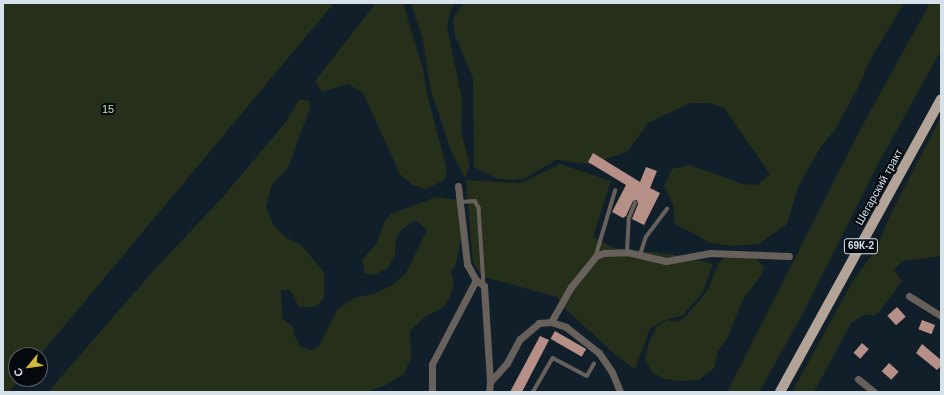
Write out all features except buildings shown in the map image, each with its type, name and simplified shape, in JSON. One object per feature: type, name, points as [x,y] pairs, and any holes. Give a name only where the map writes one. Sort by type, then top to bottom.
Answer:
[{"type":"main road","name":"Шегарский тракт","points":[[780,392],[941,99]]},
{"type":"street","points":[[458,186],[468,264],[476,280],[484,286],[490,382],[489,392]]},
{"type":"street","points":[[551,322],[571,287],[596,256],[604,253],[627,252],[666,261],[710,253],[789,256]]},
{"type":"street","points":[[432,392],[432,364],[476,280]]},
{"type":"street","points":[[909,296],[941,316]]},
{"type":"street","points":[[490,382],[507,363],[520,339],[529,329],[539,323],[551,322],[566,327],[599,354],[612,372],[620,392]]},
{"type":"street","points":[[858,379],[874,392]]},
{"type":"lane","points":[[596,256],[615,191]]},
{"type":"lane","points":[[461,202],[473,201],[479,208],[484,286]]},
{"type":"lane","points":[[627,252],[629,218],[635,203]]},
{"type":"lane","points":[[640,255],[646,237],[667,209]]},
{"type":"lane","points":[[534,392],[553,358],[587,376],[594,364]]},
{"type":"green space","name":"15","points":[[3,3],[334,3],[47,347],[8,347],[8,387],[13,387],[9,392],[3,392]]},
{"type":"green space","points":[[376,3],[403,3],[423,69],[427,94],[447,170],[444,180],[426,189],[412,185],[400,174],[363,93],[348,84],[322,92],[315,81]]},
{"type":"green space","points":[[411,3],[455,3],[451,9],[447,26],[462,100],[461,131],[470,167],[465,178],[452,153],[430,87],[423,40]]},
{"type":"green space","points":[[464,3],[904,3],[870,60],[858,88],[835,130],[820,148],[798,187],[787,224],[759,244],[734,246],[711,243],[675,224],[673,204],[664,186],[672,169],[690,165],[743,184],[757,185],[770,174],[724,108],[710,103],[690,103],[648,123],[627,152],[590,164],[556,160],[524,179],[513,180],[498,179],[474,167],[473,78],[455,35],[453,18]]},
{"type":"green space","points":[[930,3],[941,3],[941,50],[876,168],[802,315],[759,392],[727,392],[861,128]]},
{"type":"green space","points":[[299,99],[309,101],[310,108],[288,168],[272,184],[266,207],[273,224],[285,237],[301,245],[324,272],[324,298],[315,307],[299,307],[290,290],[281,290],[282,318],[294,328],[293,333],[301,347],[313,350],[319,346],[337,310],[356,297],[374,294],[392,285],[406,273],[427,230],[416,220],[401,230],[396,238],[395,255],[388,268],[375,275],[365,273],[362,260],[376,244],[385,221],[391,214],[436,197],[458,200],[463,229],[456,264],[451,272],[454,282],[450,296],[445,306],[425,317],[410,331],[411,358],[404,374],[384,386],[364,392],[48,392],[154,270],[221,199],[286,122]]},
{"type":"green space","points":[[941,117],[941,256],[902,261],[894,270],[902,281],[880,311],[874,316],[866,314],[851,323],[814,392],[792,392],[853,281],[877,248],[890,215]]},
{"type":"green space","points":[[560,164],[611,181],[593,237],[614,248],[678,255],[713,264],[703,292],[682,316],[667,319],[650,328],[635,369],[618,357],[561,305],[557,297],[484,277],[473,263],[466,180],[521,183]]},
{"type":"green space","points":[[729,253],[756,258],[764,268],[761,276],[743,299],[728,337],[718,351],[714,368],[699,380],[680,381],[664,379],[652,372],[645,359],[649,342],[657,326],[667,320],[678,322],[685,317],[708,290],[718,264]]}]
